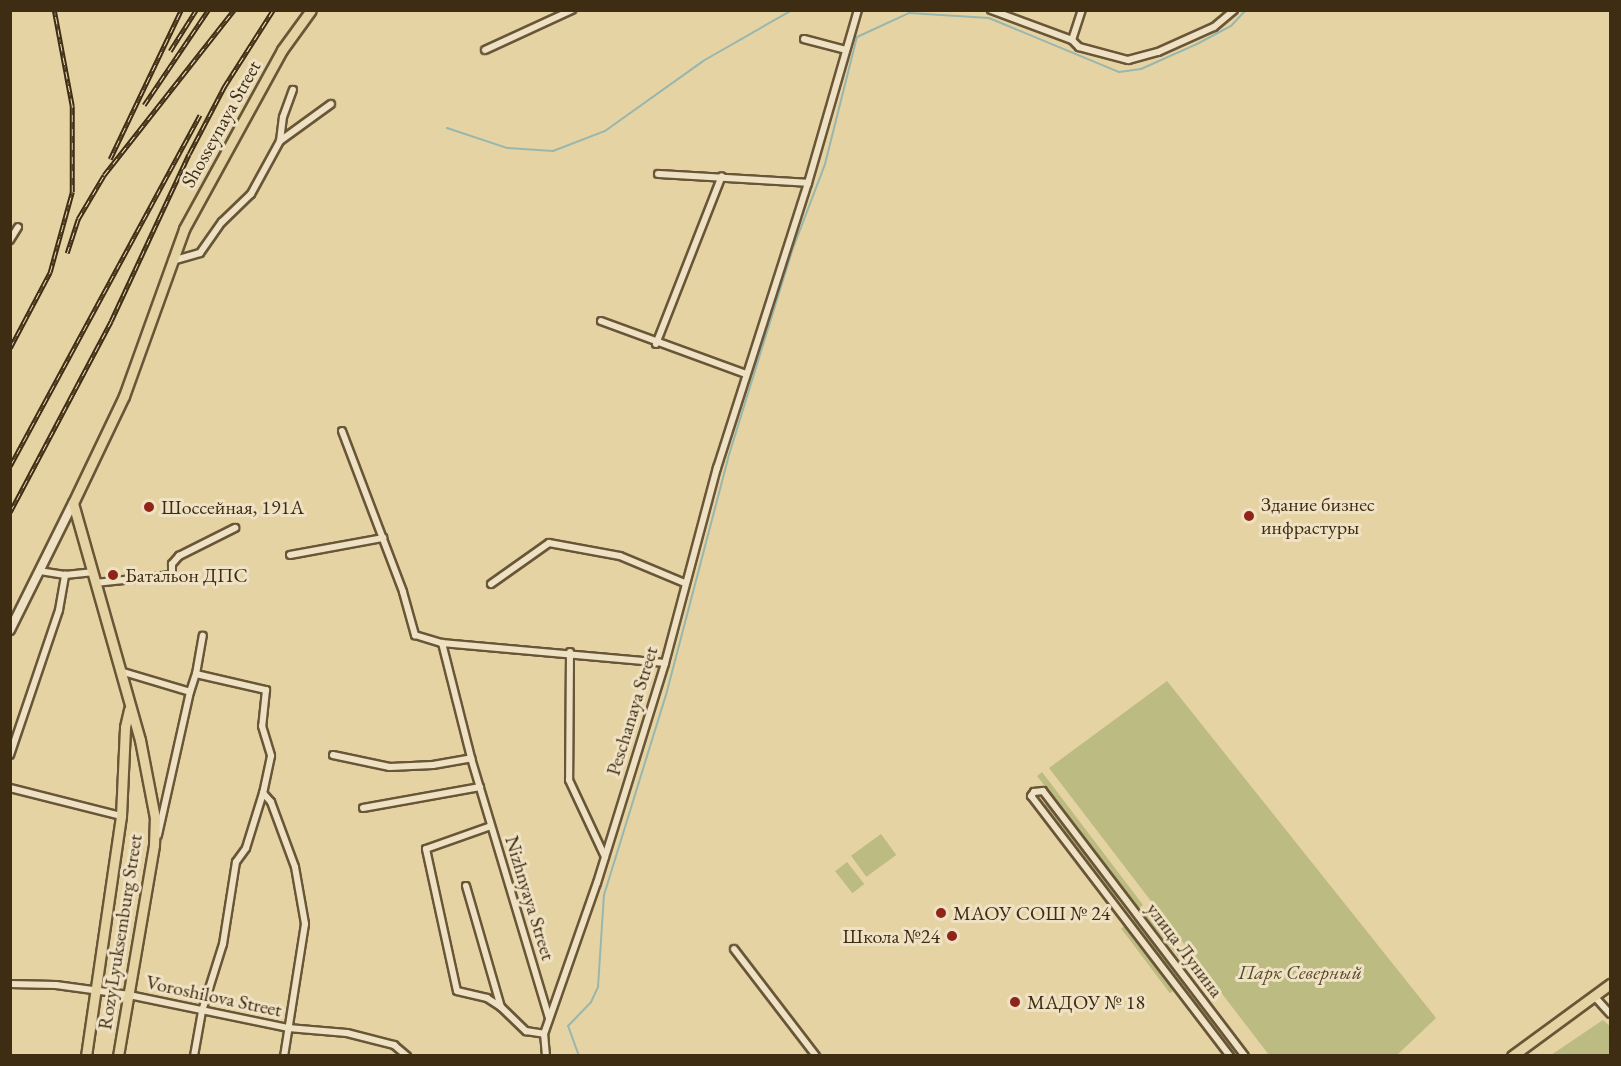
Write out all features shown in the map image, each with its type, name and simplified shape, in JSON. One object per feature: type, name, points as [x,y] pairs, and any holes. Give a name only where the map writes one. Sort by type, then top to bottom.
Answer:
[{"type":"main road","name":"Shosseynaya Street","points":[[73,503],[124,396],[184,229],[282,50],[311,10]]},
{"type":"main road","name":"Rozy Lyuksemburg Street","points":[[73,503],[152,793],[151,862],[118,1056]]},
{"type":"main road","name":"Rozy Lyuksemburg Street","points":[[86,1056],[121,816],[125,728],[129,709]]},
{"type":"main road","points":[[1512,1056],[1611,984]]},
{"type":"street","points":[[485,50],[572,10]]},
{"type":"street","name":"Peschanaya Street","points":[[546,1056],[544,1034],[605,858],[665,663],[685,583],[746,374],[808,183],[858,10]]},
{"type":"street","points":[[991,10],[1072,40],[1079,47],[1128,60],[1158,52],[1214,27],[1234,10]]},
{"type":"street","points":[[1072,40],[1082,10]]},
{"type":"street","points":[[804,39],[846,50]]},
{"type":"street","points":[[172,261],[200,253],[222,222],[252,194],[280,141],[283,117],[293,90]]},
{"type":"street","points":[[280,141],[331,104]]},
{"type":"street","points":[[658,174],[722,176],[808,183]]},
{"type":"street","points":[[656,344],[722,176]]},
{"type":"street","points":[[10,240],[18,227]]},
{"type":"street","points":[[601,321],[656,344],[746,374]]},
{"type":"street","points":[[342,430],[383,538],[415,635],[442,643],[570,652],[665,663]]},
{"type":"street","points":[[10,630],[73,503]]},
{"type":"street","points":[[95,582],[172,574],[172,564],[179,556],[235,528]]},
{"type":"street","points":[[290,555],[383,538]]},
{"type":"street","points":[[491,584],[549,543],[620,556],[685,583]]},
{"type":"street","points":[[40,571],[65,575],[92,572]]},
{"type":"street","points":[[10,755],[56,621],[65,575]]},
{"type":"street","points":[[151,862],[203,636]]},
{"type":"street","name":"Nizhnyaya Street","points":[[442,643],[471,758],[549,1020]]},
{"type":"street","points":[[570,652],[568,780],[605,858]]},
{"type":"street","points":[[120,670],[190,692]]},
{"type":"street","points":[[194,1056],[202,1011],[223,944],[237,862],[246,848],[263,793],[271,756],[262,726],[266,690],[196,674]]},
{"type":"street","points":[[333,755],[390,767],[433,765],[471,758]]},
{"type":"street","points":[[363,808],[480,787]]},
{"type":"street","points":[[10,788],[121,816]]},
{"type":"street","points":[[1120,910],[1031,796],[1034,792],[1043,791],[1129,903]]},
{"type":"street","points":[[263,793],[271,802],[295,867],[305,924],[284,1056]]},
{"type":"street","points":[[491,826],[426,849],[457,991],[487,998],[501,1007],[526,1031],[544,1034]]},
{"type":"street","points":[[466,886],[501,1007]]},
{"type":"street","name":"улица Лунина","points":[[1230,1056],[1120,910],[1129,903],[1245,1056]]},
{"type":"street","points":[[734,949],[816,1056]]},
{"type":"street","name":"Voroshilova Street","points":[[10,984],[129,995],[288,1028],[346,1033],[394,1045],[406,1056]]},
{"type":"street","points":[[1594,996],[1611,1014]]},
{"type":"green space","name":"Парк Северный","points":[[1167,681],[1436,1018],[1397,1055],[1269,1055],[1049,768]]},
{"type":"green space","points":[[1042,772],[1143,905],[1139,908],[1037,776]]},
{"type":"green space","points":[[1047,803],[1120,897],[1117,899],[1045,805]]},
{"type":"green space","points":[[881,834],[896,855],[866,877],[851,856]]},
{"type":"green space","points":[[847,862],[864,884],[852,893],[835,871]]},
{"type":"green space","points":[[1146,909],[1209,989],[1210,995],[1142,913]]},
{"type":"green space","points":[[1135,919],[1238,1056],[1233,1056],[1132,921]]},
{"type":"green space","points":[[1126,925],[1175,990],[1170,993],[1121,929]]},
{"type":"green space","points":[[1603,1020],[1610,1026],[1610,1055],[1551,1055]]},
{"type":"waterway","points":[[447,128],[507,148],[553,151],[605,131],[703,61],[792,10]]},
{"type":"waterway","points":[[579,1056],[568,1026],[591,1002],[598,987],[604,895],[666,695],[728,458],[792,251],[825,164],[857,37],[909,13],[989,18],[1119,72],[1141,69],[1197,44],[1231,26],[1246,10]]},
{"type":"railway","points":[[10,348],[50,272],[72,192],[72,106],[54,10]]},
{"type":"railway","points":[[110,159],[181,10]]},
{"type":"railway","points":[[170,51],[196,10]]},
{"type":"railway","points":[[144,105],[208,10]]},
{"type":"railway","points":[[67,253],[78,219],[104,175],[234,10]]},
{"type":"railway","points":[[10,512],[111,321],[189,154],[224,87],[273,10]]},
{"type":"railway","points":[[10,466],[200,115]]},
{"type":"place","name":"Шоссейная, 191А","points":[[149,507]]},
{"type":"place","name":"Здание бизнес инфрастуры","points":[[1249,516]]},
{"type":"place","name":"Батальон ДПС","points":[[113,575]]},
{"type":"place","name":"МАОУ СОШ № 24","points":[[941,913]]},
{"type":"place","name":"Школа №24","points":[[952,936]]},
{"type":"place","name":"МАДОУ № 18","points":[[1015,1002]]}]
